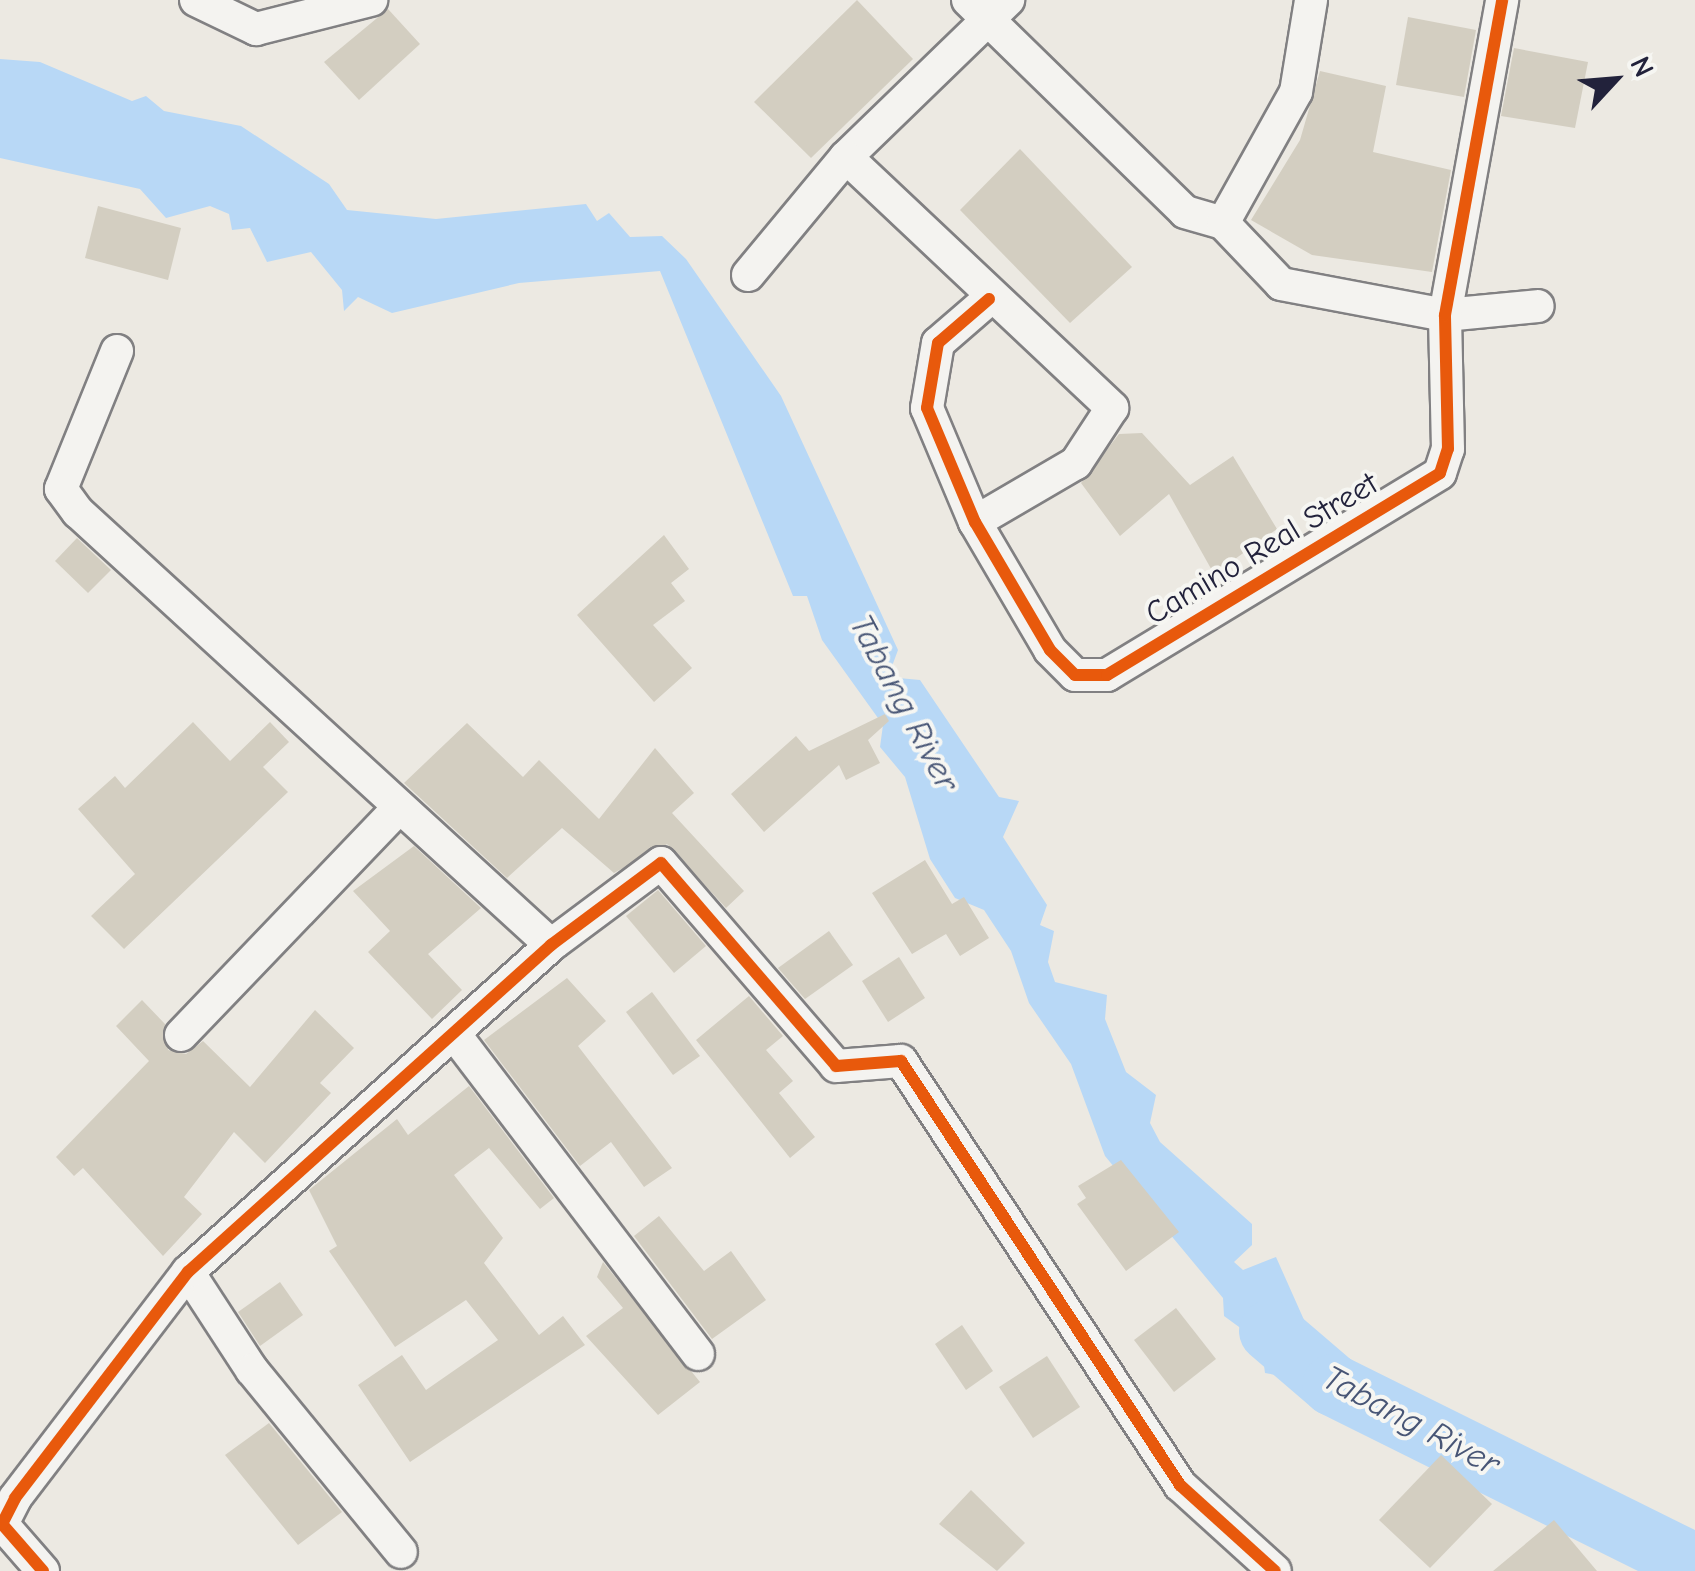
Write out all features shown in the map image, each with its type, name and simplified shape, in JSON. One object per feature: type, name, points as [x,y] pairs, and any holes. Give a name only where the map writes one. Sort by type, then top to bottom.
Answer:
[{"type":"street","points":[[196,0],[256,29],[371,0]]},
{"type":"street","points":[[1223,224],[1296,92],[1310,0]]},
{"type":"street","name":"Camino Real Street","points":[[989,298],[938,343],[927,408],[975,522],[1050,650],[1075,675],[1107,675],[1440,472],[1448,449],[1444,314],[1502,0]]},
{"type":"street","points":[[748,274],[846,157],[987,6],[1186,212],[1223,224],[1281,284],[1444,314],[1538,306]]},
{"type":"street","points":[[846,157],[989,298],[1112,408],[1076,462],[975,522]]},
{"type":"street","points":[[117,352],[61,489],[118,552],[551,945]]},
{"type":"street","points":[[181,1034],[400,807]]},
{"type":"street","points":[[43,1571],[1,1524],[188,1272],[551,945],[661,863],[836,1066],[902,1062],[1180,1485],[1276,1571]]},
{"type":"street","points":[[455,1035],[698,1354]]},
{"type":"street","points":[[188,1272],[284,1412],[401,1552]]},
{"type":"water","points":[[0,59],[40,62],[132,101],[146,96],[164,111],[241,126],[329,184],[347,210],[436,219],[586,204],[597,221],[609,213],[630,237],[662,236],[686,259],[781,396],[898,650],[888,677],[920,680],[999,797],[1019,801],[1003,837],[1047,905],[1040,925],[1054,931],[1048,962],[1055,982],[1107,995],[1105,1019],[1126,1072],[1156,1095],[1150,1123],[1160,1142],[1252,1224],[1252,1245],[1234,1262],[1243,1270],[1276,1257],[1333,1385],[1265,1373],[1261,1343],[1224,1316],[1223,1298],[1105,1156],[1071,1064],[1029,1003],[1011,951],[984,910],[955,898],[930,859],[905,777],[880,747],[883,725],[822,640],[807,596],[793,596],[660,271],[519,283],[392,313],[358,297],[344,311],[342,290],[311,252],[267,262],[250,228],[232,230],[229,214],[210,206],[166,218],[140,189],[0,158]]},
{"type":"building","points":[[857,0],[913,59],[811,158],[754,102]]},
{"type":"building","points":[[388,9],[420,44],[359,100],[324,62]]},
{"type":"building","points":[[1408,17],[1476,30],[1464,97],[1396,85]]},
{"type":"building","points":[[1514,48],[1588,62],[1575,128],[1501,116]]},
{"type":"building","points":[[1320,71],[1386,86],[1373,152],[1451,170],[1432,272],[1312,255],[1251,220],[1300,140]]},
{"type":"building","points":[[1020,149],[1132,267],[1070,323],[960,210]]},
{"type":"building","points":[[98,206],[181,228],[168,280],[85,258]]},
{"type":"building","points":[[1142,433],[1190,485],[1233,456],[1277,529],[1214,574],[1169,494],[1120,536],[1081,483],[1119,434]]},
{"type":"building","points":[[664,535],[689,569],[671,583],[685,601],[653,625],[692,668],[654,702],[577,615]]},
{"type":"building","points":[[77,538],[111,570],[88,593],[55,561]]},
{"type":"building","points":[[885,714],[889,721],[868,740],[880,763],[846,780],[839,765],[764,832],[731,794],[796,736],[809,751]]},
{"type":"building","points":[[193,722],[230,761],[270,722],[289,742],[263,767],[288,792],[124,949],[91,916],[135,874],[78,809],[115,776],[125,788]]},
{"type":"building","points":[[467,723],[523,777],[539,760],[599,819],[655,748],[694,793],[672,813],[744,891],[726,908],[667,844],[614,873],[562,828],[507,878],[404,783]]},
{"type":"building","points":[[414,846],[481,908],[428,954],[462,990],[432,1019],[368,952],[390,931],[353,891]]},
{"type":"building","points":[[925,860],[952,904],[964,897],[989,938],[960,956],[946,934],[912,954],[872,893]]},
{"type":"building","points":[[658,890],[706,946],[674,973],[626,916]]},
{"type":"building","points":[[829,931],[853,965],[805,999],[778,968]]},
{"type":"building","points":[[899,957],[925,998],[888,1022],[862,981]]},
{"type":"building","points":[[567,978],[606,1021],[578,1046],[672,1168],[644,1187],[611,1142],[580,1166],[484,1040]]},
{"type":"building","points":[[652,992],[700,1056],[673,1075],[626,1012]]},
{"type":"building","points":[[749,996],[783,1036],[766,1050],[793,1081],[779,1093],[815,1137],[790,1158],[696,1040]]},
{"type":"building","points":[[142,1000],[165,1024],[168,1050],[186,1054],[203,1041],[250,1087],[315,1010],[354,1048],[320,1083],[331,1093],[265,1163],[234,1132],[184,1197],[202,1214],[163,1256],[83,1168],[74,1176],[56,1157],[149,1061],[116,1026]]},
{"type":"building","points":[[469,1086],[554,1198],[540,1209],[489,1148],[454,1175],[503,1238],[484,1263],[539,1335],[563,1316],[585,1345],[410,1462],[358,1385],[402,1355],[426,1390],[498,1340],[466,1300],[395,1347],[329,1251],[337,1246],[309,1190],[397,1119],[408,1135]]},
{"type":"building","points":[[1121,1160],[1179,1232],[1126,1271],[1077,1204],[1086,1198],[1078,1186]]},
{"type":"building","points":[[659,1216],[704,1271],[731,1251],[766,1300],[712,1339],[634,1236]]},
{"type":"building","points":[[603,1262],[700,1382],[658,1415],[586,1336],[623,1308],[597,1277]]},
{"type":"building","points":[[280,1282],[303,1315],[260,1346],[238,1312]]},
{"type":"building","points":[[1176,1308],[1216,1359],[1174,1392],[1134,1340]]},
{"type":"building","points":[[962,1325],[993,1371],[966,1390],[935,1344]]},
{"type":"building","points":[[1047,1356],[1080,1407],[1033,1438],[999,1387]]},
{"type":"building","points":[[269,1423],[342,1512],[298,1545],[225,1455]]},
{"type":"building","points":[[1441,1455],[1492,1504],[1430,1568],[1379,1520]]},
{"type":"building","points":[[971,1490],[1025,1543],[997,1571],[939,1524]]},
{"type":"building","points":[[1554,1520],[1597,1571],[1493,1571]]},
{"type":"waterway","name":"Tabang River","points":[[1270,1331],[1333,1385],[1695,1565]]},
{"type":"cycle path","points":[[989,299],[938,343],[927,408],[975,522],[1050,650],[1075,675],[1107,675],[1440,473],[1448,449],[1445,315],[1502,0]]},
{"type":"cycle path","points":[[43,1571],[2,1524],[15,1498],[188,1272],[551,945],[661,863],[836,1066],[901,1061],[1180,1485],[1275,1571]]}]
